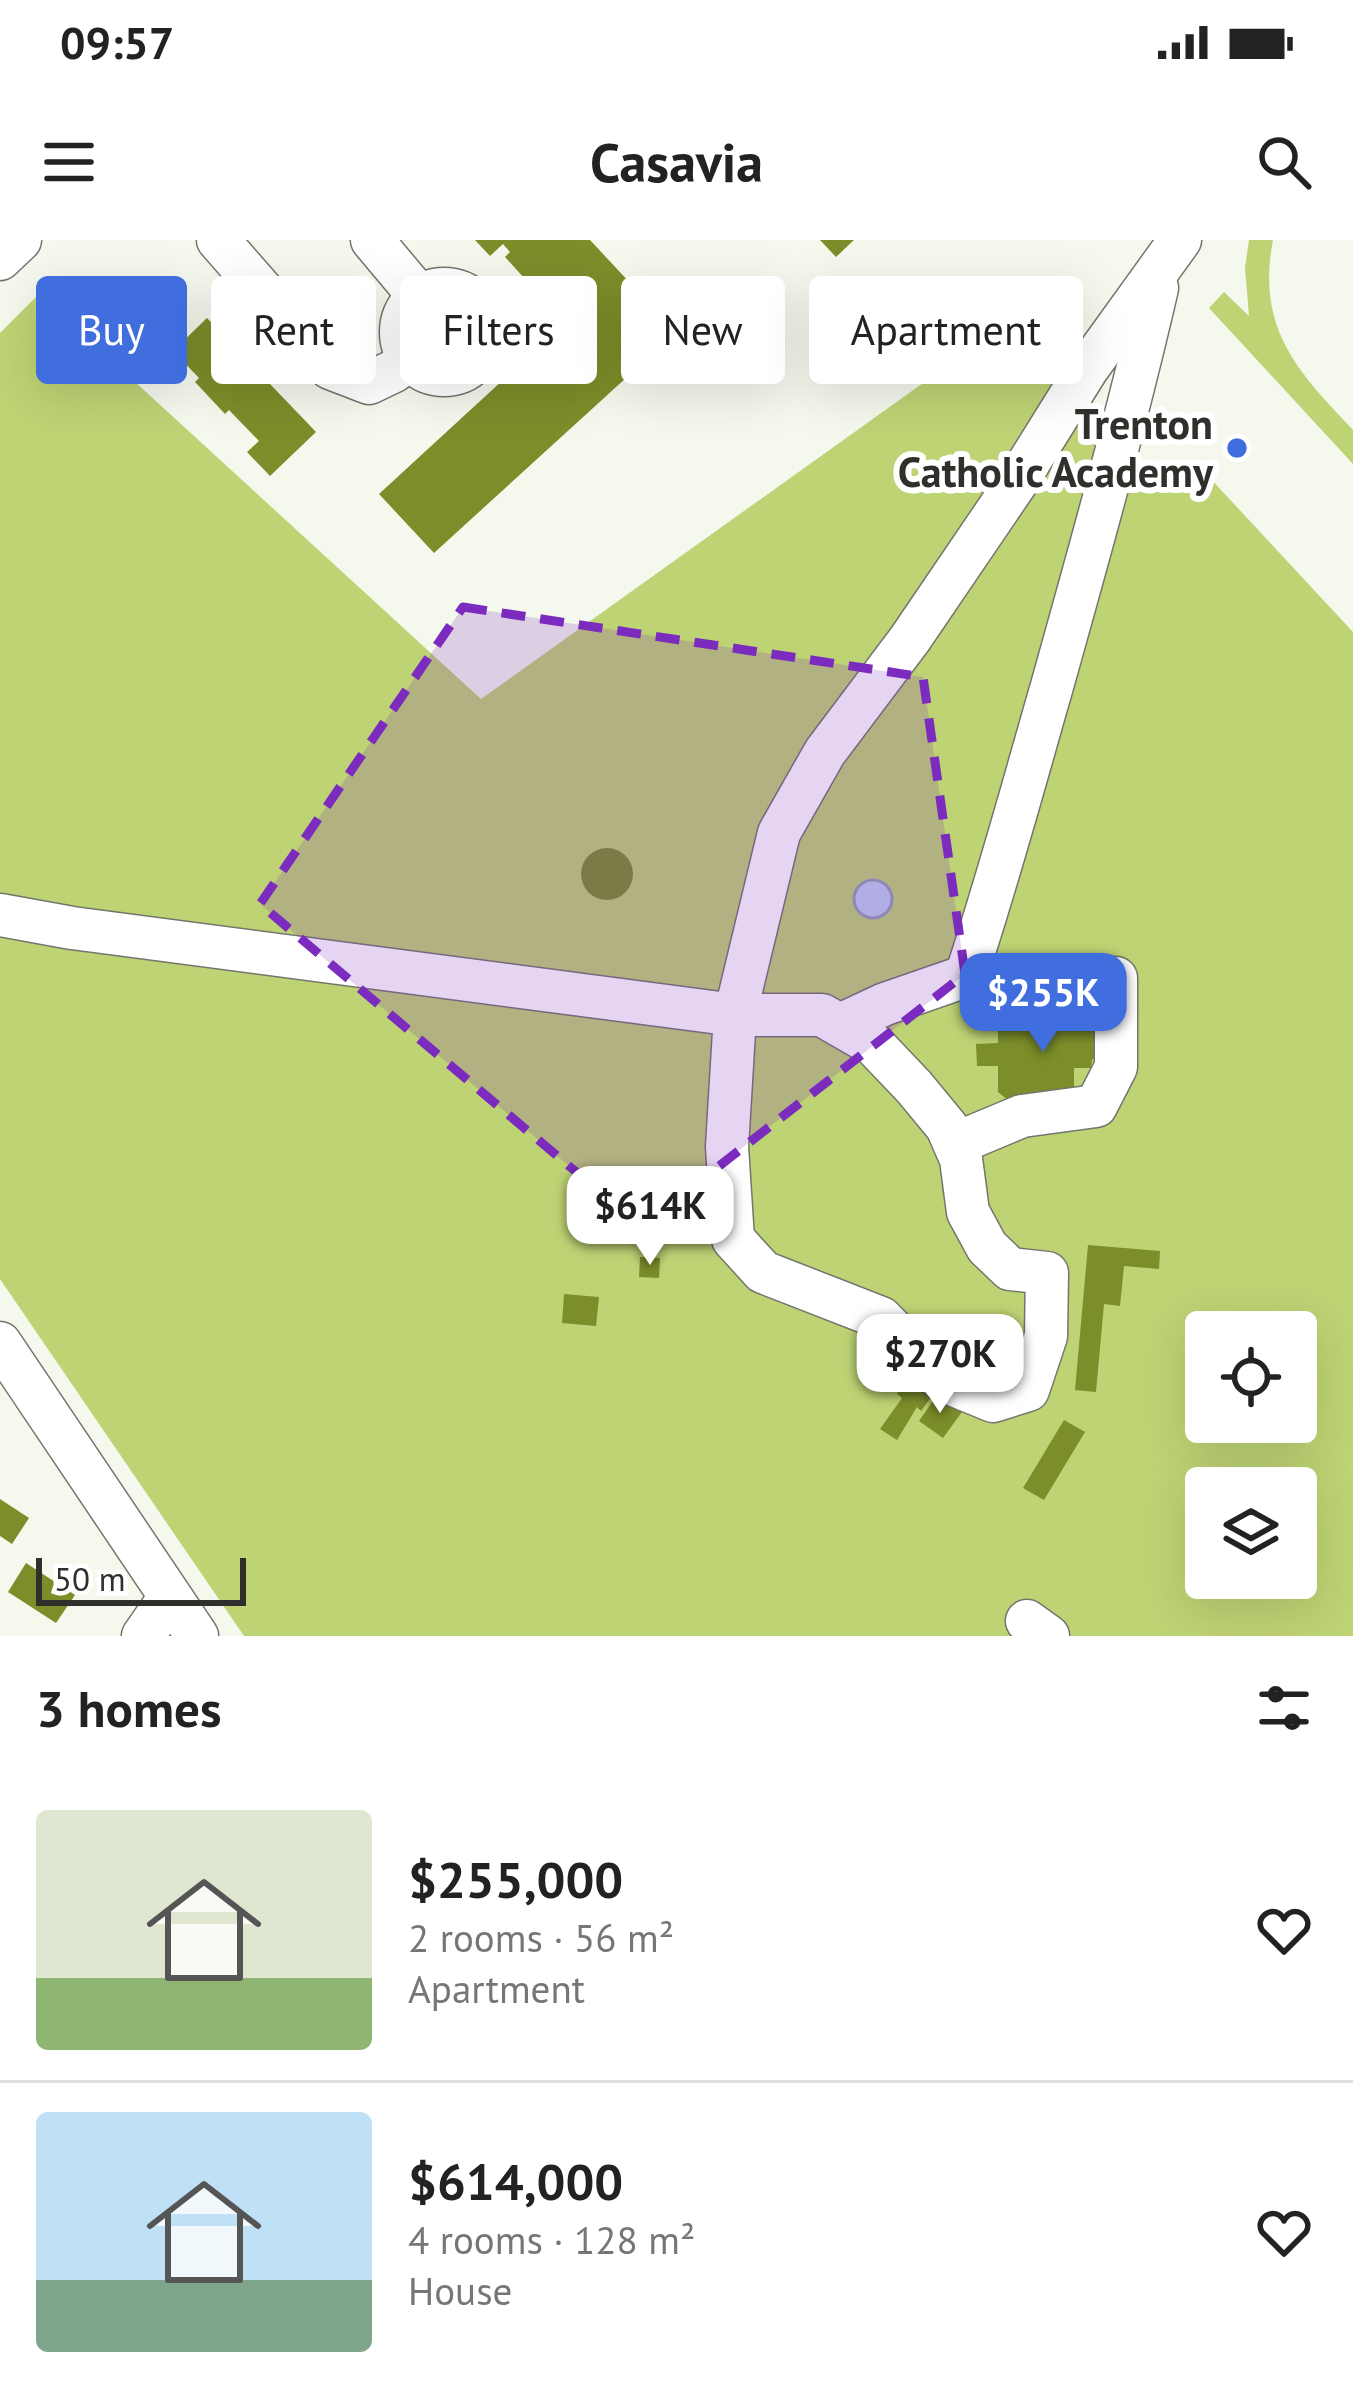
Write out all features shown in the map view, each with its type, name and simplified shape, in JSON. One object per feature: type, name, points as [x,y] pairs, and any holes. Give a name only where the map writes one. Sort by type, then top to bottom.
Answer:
[{"type":"street","points":[[0,260],[20,240]]},
{"type":"street","points":[[218,240],[330,368],[369,383],[400,366]]},
{"type":"street","points":[[372,240],[402,276]]},
{"type":"street","points":[[966,976],[994,892],[1170,254]]},
{"type":"street","points":[[0,915],[735,1016],[822,1016],[874,1046],[946,1126],[961,1159],[968,1212],[987,1247],[1010,1269],[1047,1273],[1046,1336],[1028,1390],[993,1401],[942,1380],[881,1318],[764,1272],[733,1239],[727,1147],[735,1016],[779,833],[825,752],[910,639],[1087,369],[1170,254]]},
{"type":"street","points":[[840,1025],[966,976],[1116,978],[1116,1067],[1096,1106],[1022,1116],[955,1144]]},
{"type":"street","points":[[0,1343],[197,1636]]},
{"type":"street","points":[[143,1636],[170,1597]]},
{"type":"highlighted area","points":[[463,607],[923,677],[965,974],[641,1227],[260,904]]},
{"type":"green space","points":[[1249,240],[1273,240],[1270,299],[1276,323],[1314,388],[1353,430],[1353,464],[1209,308],[1224,292],[1249,316],[1245,268]]},
{"type":"green space","points":[[36,297],[36,384],[137,384],[481,699],[922,384],[1056,384],[1150,477],[1196,463],[1353,632],[1353,1636],[244,1636],[0,1279],[0,333]]},
{"type":"water","points":[[873,880],[887,885],[892,899],[887,913],[873,918],[859,913],[854,899],[859,885]]},
{"type":"building","points":[[475,240],[590,240],[624,276],[621,383],[434,553],[379,494],[499,384],[597,384],[597,276],[522,276],[505,257],[510,252],[503,244],[490,256]]},
{"type":"building","points":[[820,240],[854,240],[836,257]]},
{"type":"building","points":[[207,318],[211,322],[211,384],[270,384],[316,432],[270,476],[247,452],[259,441],[195,382],[199,378],[187,366],[187,337]]},
{"type":"building","points":[[607,848],[625,856],[633,874],[625,892],[607,900],[589,892],[581,874],[589,856]]},
{"type":"building","points":[[1097,1005],[1097,1056],[1091,1068],[1074,1068],[1074,1101],[1009,1101],[998,1092],[998,1066],[977,1066],[976,1044],[998,1043],[998,1023],[1057,1023],[1057,1006]]},
{"type":"building","points":[[1088,1245],[1160,1251],[1159,1269],[1124,1266],[1120,1306],[1104,1304],[1096,1392],[1075,1390]]},
{"type":"building","points":[[640,1257],[660,1258],[659,1278],[639,1277]]},
{"type":"building","points":[[564,1294],[599,1297],[596,1326],[562,1323]]},
{"type":"building","points":[[909,1375],[934,1393],[921,1411],[917,1407],[897,1440],[880,1429],[902,1398],[897,1394]]},
{"type":"building","points":[[937,1395],[962,1412],[943,1438],[919,1421]]},
{"type":"building","points":[[1064,1420],[1085,1432],[1044,1500],[1023,1488]]},
{"type":"building","points":[[0,1499],[29,1518],[12,1544],[0,1536]]},
{"type":"building","points":[[26,1563],[75,1595],[56,1623],[8,1592]]},
{"type":"place","name":"Trenton Catholic Academy","points":[[1237,448]]}]
